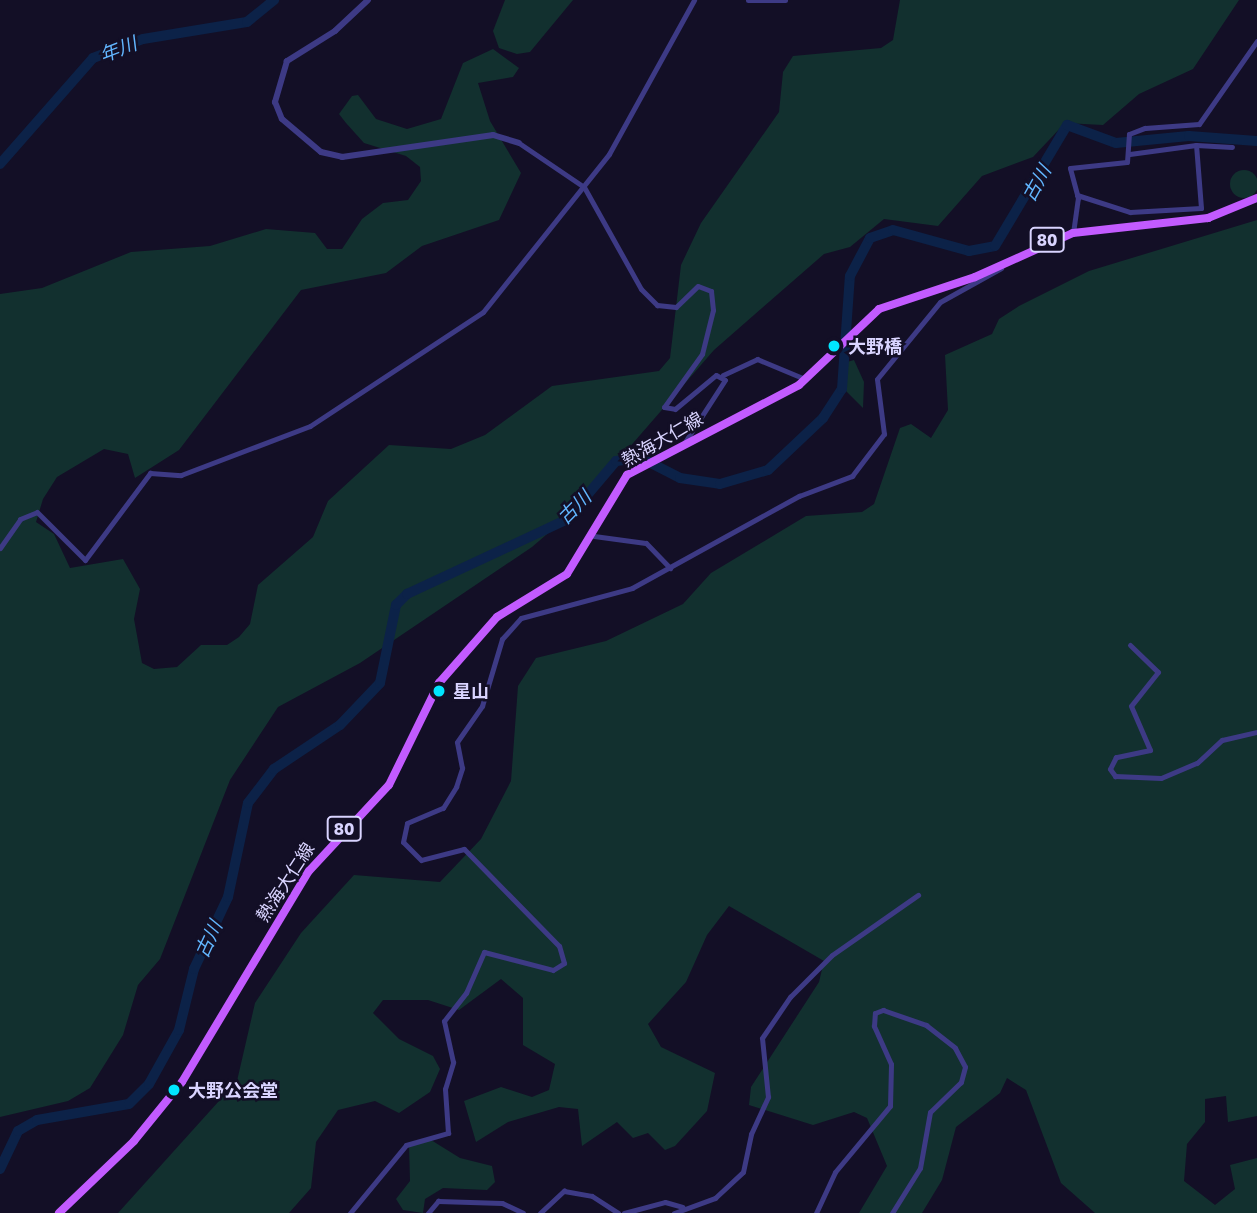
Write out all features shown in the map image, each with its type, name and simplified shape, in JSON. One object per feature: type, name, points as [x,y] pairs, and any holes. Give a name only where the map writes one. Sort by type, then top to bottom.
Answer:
[{"type":"main road","name":"熱海大仁線","points":[[59,1213],[134,1141],[182,1082],[309,871],[389,785],[439,684],[497,617],[567,574],[594,537],[623,480],[643,465],[805,379],[852,330],[879,309],[1073,233],[1208,218],[1257,198]]},
{"type":"street","points":[[368,0],[335,31],[287,61],[275,102],[282,119],[321,152],[342,157],[493,135],[519,143],[584,187],[641,289],[657,305],[676,307],[698,286],[710,291],[713,310],[702,354],[665,401],[666,410],[723,375],[757,359],[805,379]]},
{"type":"street","points":[[0,548],[20,519],[37,512],[85,560],[150,473],[181,475],[310,426],[483,312],[584,187],[641,101],[694,0]]},
{"type":"street","points":[[748,0],[785,0]]},
{"type":"street","points":[[1073,233],[1077,195],[1070,168],[1127,162],[1129,136],[1156,125],[1199,124],[1257,41]]},
{"type":"street","points":[[1129,152],[1196,145],[1232,147]]},
{"type":"street","points":[[1077,195],[1130,212],[1200,209],[1196,145]]},
{"type":"street","points":[[349,1213],[406,1145],[448,1133],[445,1089],[453,1062],[444,1021],[466,993],[484,952],[553,970],[565,959],[467,851],[417,860],[404,848],[405,826],[450,798],[461,771],[459,738],[482,706],[495,650],[513,624],[632,588],[859,471],[884,434],[877,379],[940,302],[1007,260]]},
{"type":"street","points":[[685,442],[720,391],[723,375]]},
{"type":"street","points":[[594,537],[646,543],[670,568]]},
{"type":"street","points":[[1130,645],[1158,672],[1131,706],[1150,750],[1116,757],[1110,769],[1115,776],[1161,778],[1196,763],[1222,740],[1257,732]]},
{"type":"street","points":[[674,1213],[682,1207],[715,1198],[743,1172],[751,1133],[768,1097],[762,1038],[790,997],[832,955],[918,895]]},
{"type":"street","points":[[816,1213],[835,1172],[890,1106],[891,1064],[874,1026],[875,1013],[883,1010],[926,1025],[955,1048],[965,1067],[961,1083],[930,1112],[920,1168],[892,1213]]},
{"type":"street","points":[[540,1213],[564,1191],[592,1196],[618,1213]]},
{"type":"street","points":[[428,1213],[438,1201],[502,1203],[523,1213]]},
{"type":"street","points":[[624,1213],[665,1202],[682,1207]]},
{"type":"green space","points":[[505,0],[573,0],[530,52],[517,54],[499,48],[493,31]]},
{"type":"green space","points":[[900,0],[1239,0],[1193,69],[1139,94],[1103,125],[1065,123],[1033,157],[982,176],[938,226],[884,219],[850,247],[824,254],[714,350],[574,511],[532,547],[360,663],[278,707],[230,780],[160,959],[138,985],[123,1035],[90,1088],[68,1101],[0,1117],[0,294],[42,288],[131,252],[210,246],[266,229],[315,233],[327,249],[342,249],[362,219],[383,203],[408,200],[421,181],[420,167],[406,156],[364,143],[346,123],[339,114],[352,96],[358,95],[376,119],[407,129],[441,119],[463,63],[493,49],[519,68],[513,77],[478,83],[490,121],[521,173],[499,220],[422,246],[386,273],[301,290],[179,450],[135,478],[128,454],[104,449],[57,477],[43,499],[36,522],[54,534],[70,568],[123,559],[140,589],[134,619],[142,663],[154,669],[177,667],[201,645],[227,645],[239,637],[250,624],[258,585],[313,537],[328,501],[389,445],[451,449],[485,435],[552,386],[659,371],[670,358],[681,265],[701,223],[779,112],[783,72],[793,56],[881,48],[893,40]]},
{"type":"green space","points":[[1244,170],[1254,174],[1258,184],[1254,194],[1244,198],[1234,194],[1230,184],[1234,174]]},
{"type":"green space","points":[[1257,220],[1257,1116],[1228,1122],[1226,1096],[1205,1099],[1205,1122],[1187,1144],[1184,1181],[1215,1205],[1235,1189],[1230,1165],[1257,1158],[1257,1213],[1095,1213],[1061,1183],[1026,1090],[1007,1078],[1000,1093],[956,1127],[942,1180],[922,1213],[859,1213],[887,1166],[867,1118],[854,1112],[813,1125],[749,1105],[751,1087],[819,982],[824,961],[729,906],[707,935],[686,982],[648,1024],[661,1047],[715,1073],[707,1111],[675,1146],[665,1150],[648,1133],[633,1138],[617,1122],[582,1146],[578,1109],[559,1107],[508,1122],[476,1142],[464,1101],[501,1087],[532,1097],[549,1090],[555,1064],[523,1045],[523,998],[501,979],[459,1010],[428,1000],[383,1000],[373,1013],[399,1039],[433,1056],[440,1069],[430,1092],[399,1113],[375,1101],[338,1110],[316,1142],[311,1188],[289,1213],[118,1213],[237,1081],[255,1003],[301,933],[354,875],[440,882],[481,839],[511,781],[518,686],[536,658],[606,641],[683,604],[711,573],[806,516],[862,512],[874,504],[900,428],[911,424],[931,438],[948,410],[945,355],[992,334],[999,319],[1019,306],[1089,271]]},
{"type":"green space","points":[[854,360],[864,382],[863,408],[845,390],[847,362]]},
{"type":"green space","points":[[431,1140],[460,1158],[492,1166],[495,1182],[487,1190],[443,1188],[425,1199],[423,1213],[403,1210],[396,1199],[410,1181],[409,1145]]},
{"type":"waterway","name":"年川","points":[[0,164],[93,58],[143,39],[247,22],[274,0]]},
{"type":"waterway","name":"古川","points":[[0,1169],[18,1131],[37,1120],[129,1104],[149,1084],[179,1030],[194,969],[228,897],[248,803],[274,769],[340,725],[380,683],[396,605],[407,594],[566,520],[616,461],[641,458],[680,478],[720,484],[768,470],[823,418],[842,389],[850,276],[870,238],[893,230],[969,251],[995,246],[1067,125],[1116,143],[1189,136],[1257,141]]},
{"type":"place","name":"大野橋","points":[[834,346]]},
{"type":"place","name":"星山","points":[[439,691]]},
{"type":"place","name":"大野公会堂","points":[[174,1090]]}]
